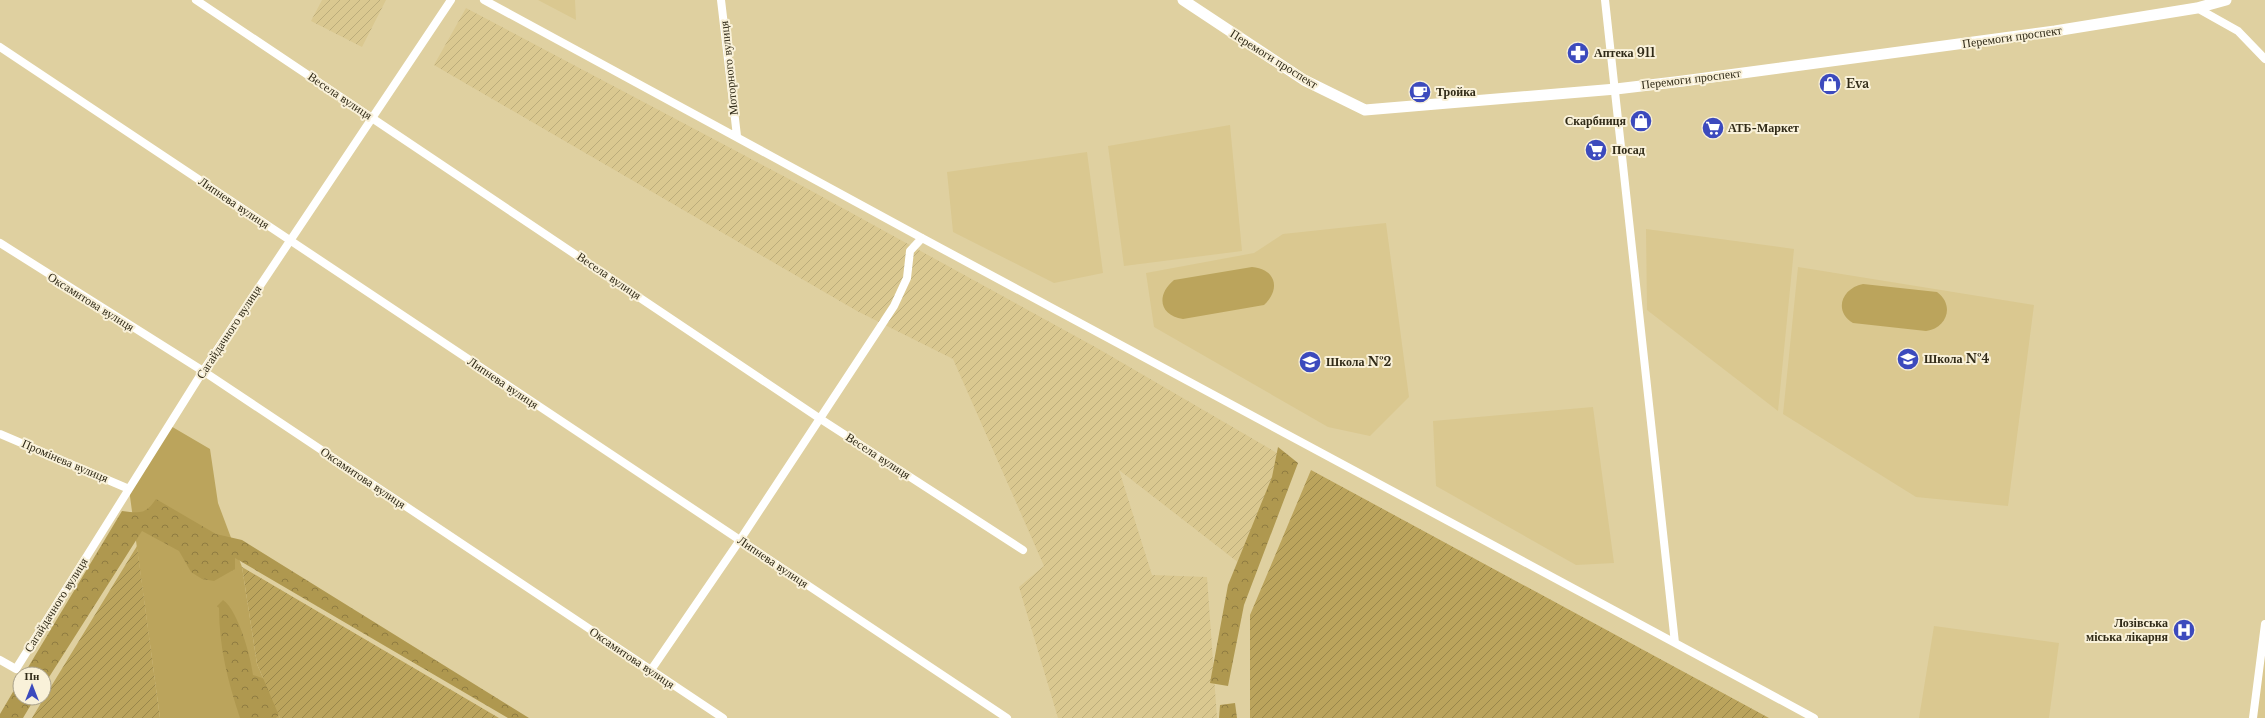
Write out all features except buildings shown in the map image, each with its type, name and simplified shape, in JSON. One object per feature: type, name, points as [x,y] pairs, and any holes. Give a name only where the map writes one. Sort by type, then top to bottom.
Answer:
[{"type":"street","name":"Весела вулиця","points":[[196,0],[819,418],[1023,550]]},
{"type":"street","name":"Сагайдачного вулиця","points":[[0,660],[16,669],[203,372],[451,0]]},
{"type":"street","points":[[484,0],[737,136],[922,238],[1814,718]]},
{"type":"street","name":"Моторного вулиця","points":[[721,0],[737,136]]},
{"type":"street","name":"Перемоги проспект","points":[[1183,0],[1304,80],[1365,110],[1616,89],[2055,31],[2197,8],[2226,0]]},
{"type":"street","points":[[1605,0],[1616,89],[1642,352],[1675,643]]},
{"type":"street","points":[[2197,8],[2238,31],[2265,59]]},
{"type":"street","name":"Липнева вулиця","points":[[0,47],[1007,718]]},
{"type":"street","points":[[651,670],[740,540],[894,306],[907,278],[910,251],[922,238]]},
{"type":"street","name":"Оксамитова вулиця","points":[[0,243],[203,372],[723,718]]},
{"type":"street","name":"Промінева вулиця","points":[[0,434],[129,489]]},
{"type":"street","points":[[2253,718],[2265,624]]},
{"type":"shaded area","points":[[322,0],[386,0],[362,47],[311,21]]},
{"type":"shaded area","points":[[538,0],[575,0],[576,20]]},
{"type":"shaded area","points":[[466,8],[808,189],[1097,348],[1289,460],[1239,563],[1119,470],[1152,575],[1207,577],[1217,718],[1058,718],[1019,587],[1044,566],[953,359],[857,311],[434,65]]},
{"type":"shaded area","points":[[1230,125],[1242,251],[1124,266],[1108,146]]},
{"type":"shaded area","points":[[1087,152],[1103,273],[1054,283],[953,232],[947,172]]},
{"type":"shaded area","name":"Школа №2","points":[[1386,223],[1409,397],[1370,436],[1328,427],[1154,327],[1146,273],[1254,253],[1283,234]]},
{"type":"shaded area","points":[[1646,229],[1794,249],[1778,411],[1647,310]]},
{"type":"shaded area","points":[[1252,267],[1266,272],[1271,276],[1273,281],[1273,293],[1264,305],[1183,319],[1175,317],[1165,309],[1163,304],[1164,292],[1174,280]]},
{"type":"shaded area","name":"Школа №4","points":[[1798,267],[2034,305],[2008,506],[1916,497],[1783,414]]},
{"type":"shaded area","points":[[1863,284],[1937,292],[1943,297],[1946,303],[1946,315],[1939,325],[1926,331],[1853,323],[1843,312],[1843,300],[1845,295],[1850,290]]},
{"type":"shaded area","points":[[1593,407],[1614,563],[1576,565],[1436,486],[1433,421]]},
{"type":"shaded area","points":[[169,425],[210,449],[218,503],[242,567],[257,664],[280,718],[160,718],[129,489]]},
{"type":"shaded area","points":[[1311,470],[1769,718],[1250,718],[1250,615]]},
{"type":"shaded area","points":[[137,546],[160,718],[32,718],[39,706],[52,706],[52,685]]},
{"type":"shaded area","points":[[242,567],[499,718],[280,718],[257,664]]},
{"type":"shaded area","points":[[2265,624],[2265,718],[2253,718]]},
{"type":"shaded area","points":[[1934,626],[2059,643],[2049,718],[1919,718]]},
{"type":"green space","points":[[1278,447],[1298,463],[1244,605],[1228,686],[1210,683],[1228,585],[1272,477]]},
{"type":"green space","points":[[156,499],[216,534],[242,540],[529,718],[508,718],[235,558],[235,569],[214,581],[202,579],[191,572],[179,551],[142,531],[52,672],[52,666],[29,666],[122,511],[142,512],[149,508]]},
{"type":"green space","points":[[223,600],[229,605],[239,623],[250,657],[253,675],[265,679],[284,708],[276,718],[240,718],[228,678],[222,650],[219,608],[217,606]]},
{"type":"green space","points":[[12,694],[12,706],[30,706],[23,718],[0,718],[0,714]]},
{"type":"green space","points":[[1235,703],[1237,718],[1219,718],[1220,705]]},
{"type":"place","name":"Аптека 911","points":[[1578,53]]},
{"type":"place","name":"Eva","points":[[1830,84]]},
{"type":"place","name":"Тройка","points":[[1420,92]]},
{"type":"place","name":"Скарбниця","points":[[1641,121]]},
{"type":"place","name":"АТБ-Маркет","points":[[1713,128]]},
{"type":"place","name":"Посад","points":[[1596,150]]},
{"type":"place","name":"Школа №4","points":[[1908,359]]},
{"type":"place","name":"Школа №2","points":[[1310,362]]},
{"type":"place","name":"Лозівська міська лікарня","points":[[2184,630]]}]
